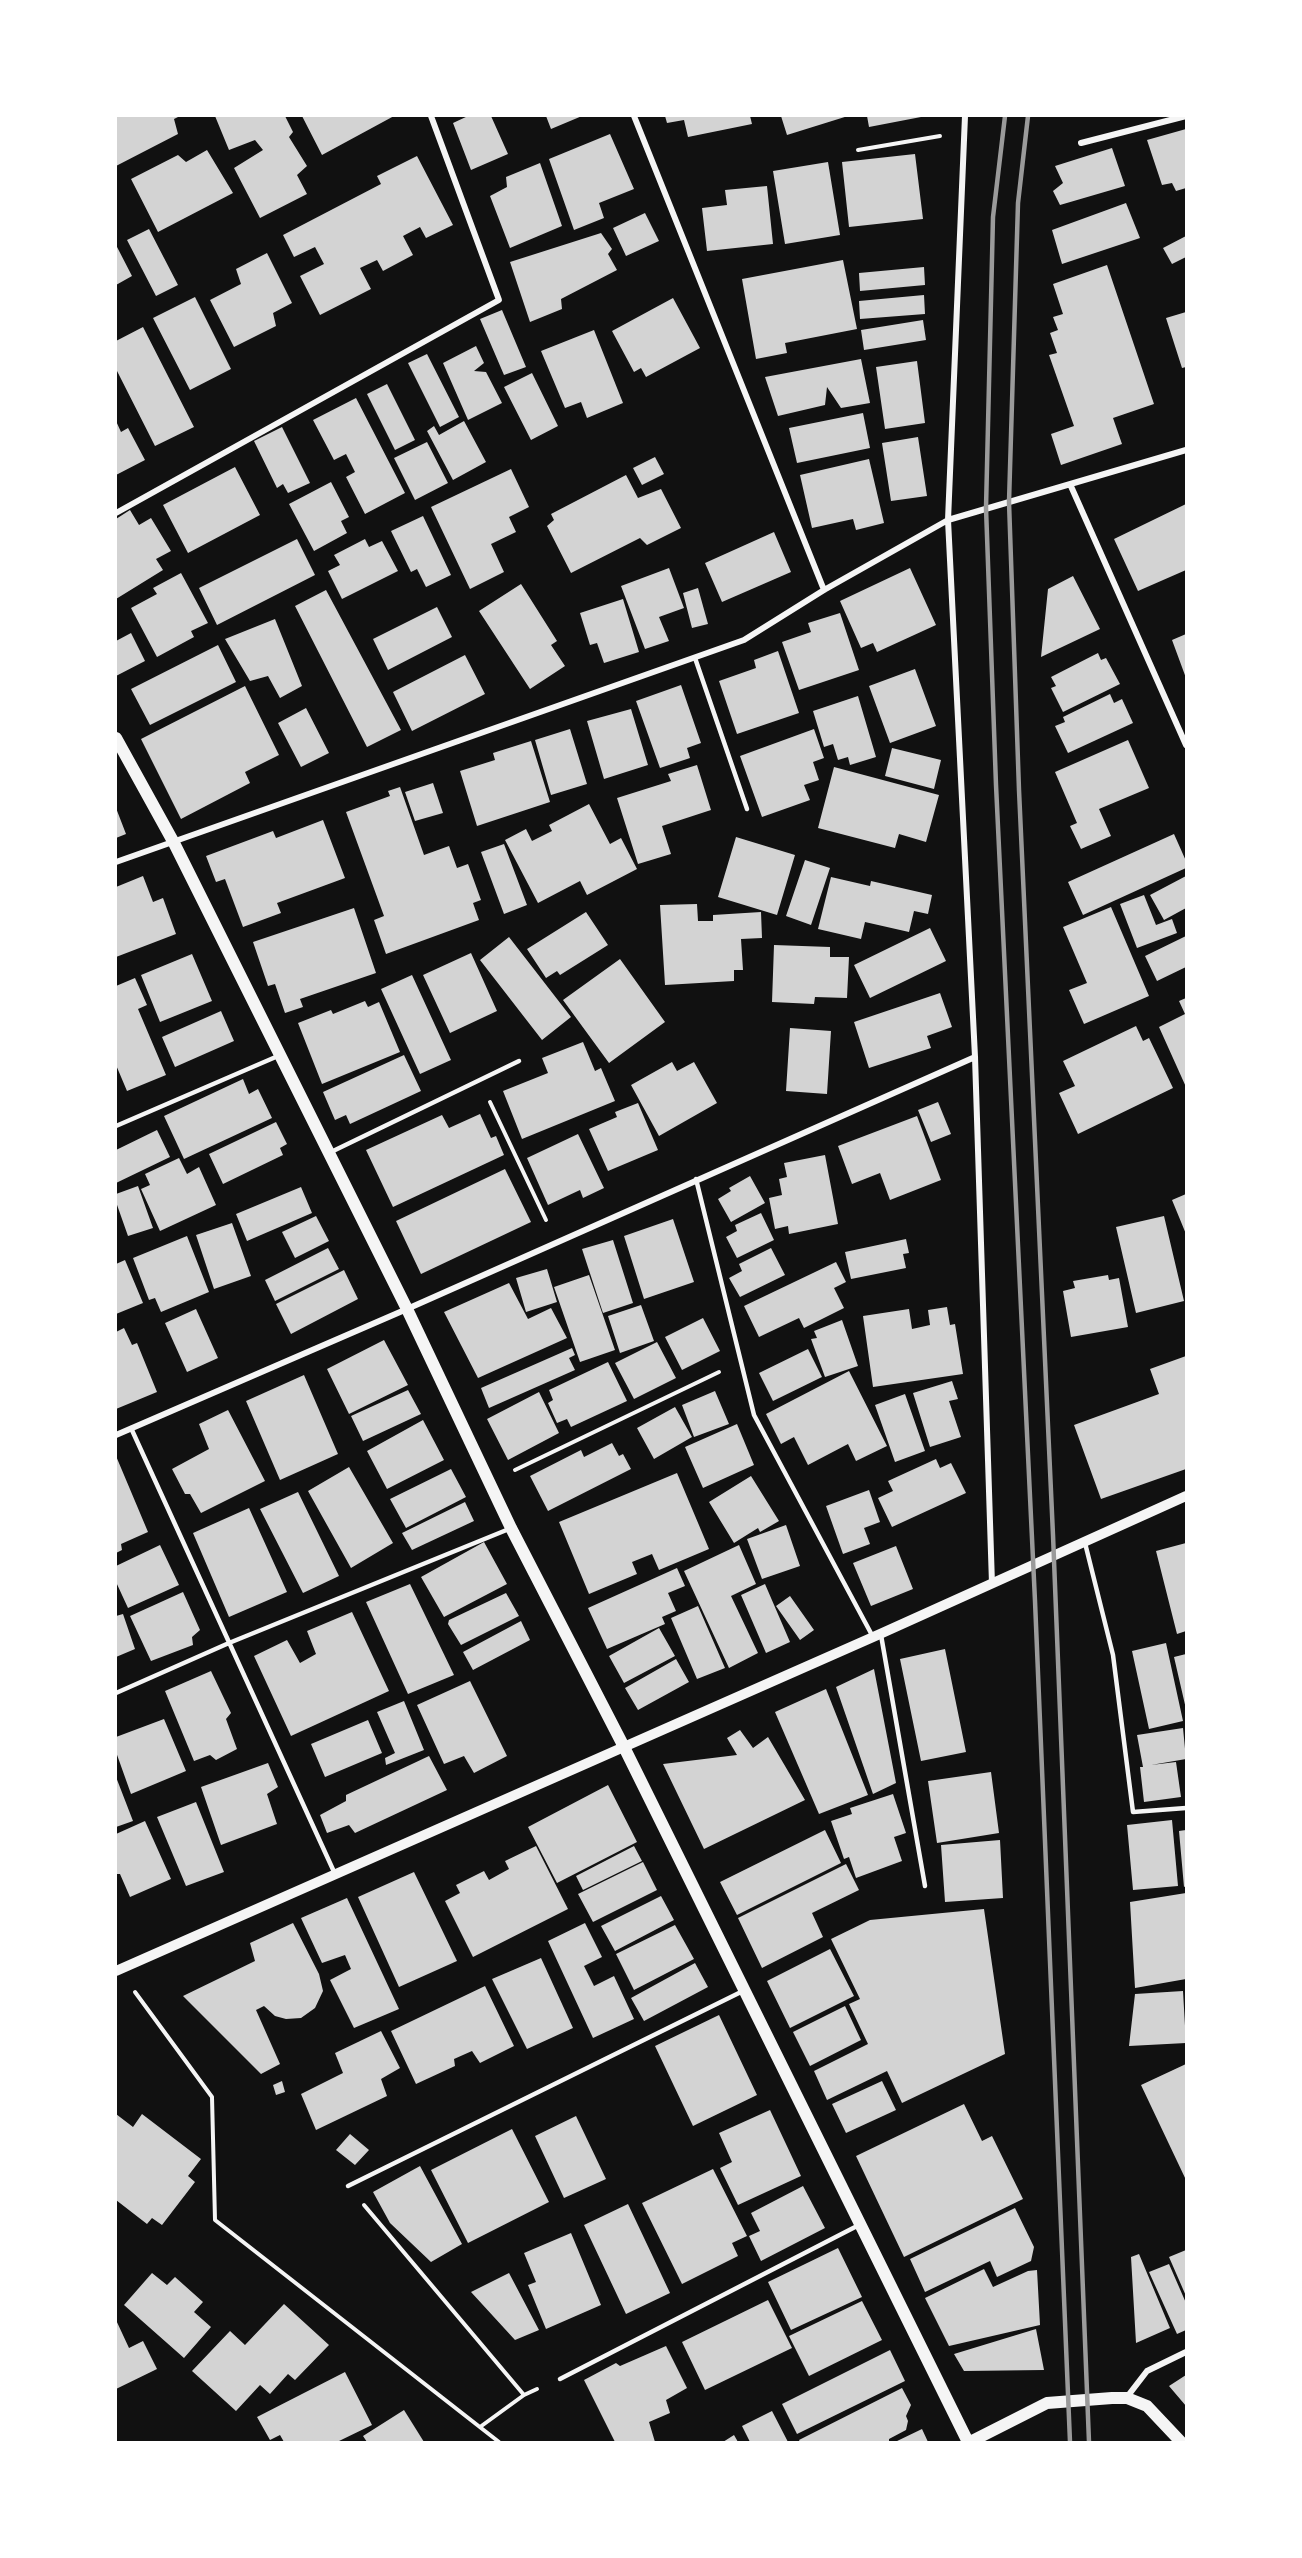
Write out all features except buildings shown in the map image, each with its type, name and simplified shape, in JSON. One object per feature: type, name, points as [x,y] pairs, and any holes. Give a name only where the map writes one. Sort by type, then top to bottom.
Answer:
[{"type":"main road","points":[[116,738],[174,843],[407,1309],[511,1528],[624,1747],[969,2442],[1047,2403],[1127,2398],[1147,2406],[1181,2442]]},
{"type":"street","points":[[116,513],[500,300],[431,116]]},
{"type":"street","points":[[634,116],[824,590]]},
{"type":"street","points":[[965,116],[948,520],[975,1057],[992,1584]]},
{"type":"street","points":[[1081,143],[1186,116]]},
{"type":"street","points":[[116,862],[744,640],[824,590],[948,520],[1186,450]]},
{"type":"street","points":[[1070,484],[1186,745]]},
{"type":"street","points":[[116,1435],[407,1309],[975,1057]]},
{"type":"street","points":[[116,1971],[877,1636],[1186,1496]]},
{"type":"street","points":[[1127,2398],[1147,2371],[1186,2352]]},
{"type":"lane","points":[[695,658],[747,809]]},
{"type":"lane","points":[[116,1126],[279,1055]]},
{"type":"lane","points":[[328,1153],[519,1061]]},
{"type":"lane","points":[[696,1179],[754,1415],[877,1636],[925,1886]]},
{"type":"lane","points":[[131,1428],[334,1874]]},
{"type":"lane","points":[[116,1693],[229,1643],[511,1528]]},
{"type":"lane","points":[[1085,1540],[1113,1655],[1133,1812],[1186,1808]]},
{"type":"lane","points":[[348,2186],[744,1990]]},
{"type":"lane","points":[[560,2379],[860,2225]]},
{"type":"path","points":[[858,150],[952,133],[964,135]]},
{"type":"path","points":[[479,1080],[556,1242]]},
{"type":"path","points":[[490,1482],[741,1361]]},
{"type":"path","points":[[130,1986],[212,2097],[215,2220],[499,2442]]},
{"type":"path","points":[[348,2186],[524,2395]]},
{"type":"path","points":[[480,2427],[524,2395],[560,2379]]},
{"type":"railway","points":[[1005,116],[993,217],[986,508],[996,785],[1035,1601],[1070,2442]]},
{"type":"railway","points":[[1028,116],[1018,203],[1009,502],[1019,790],[1053,1535],[1089,2442]]}]
